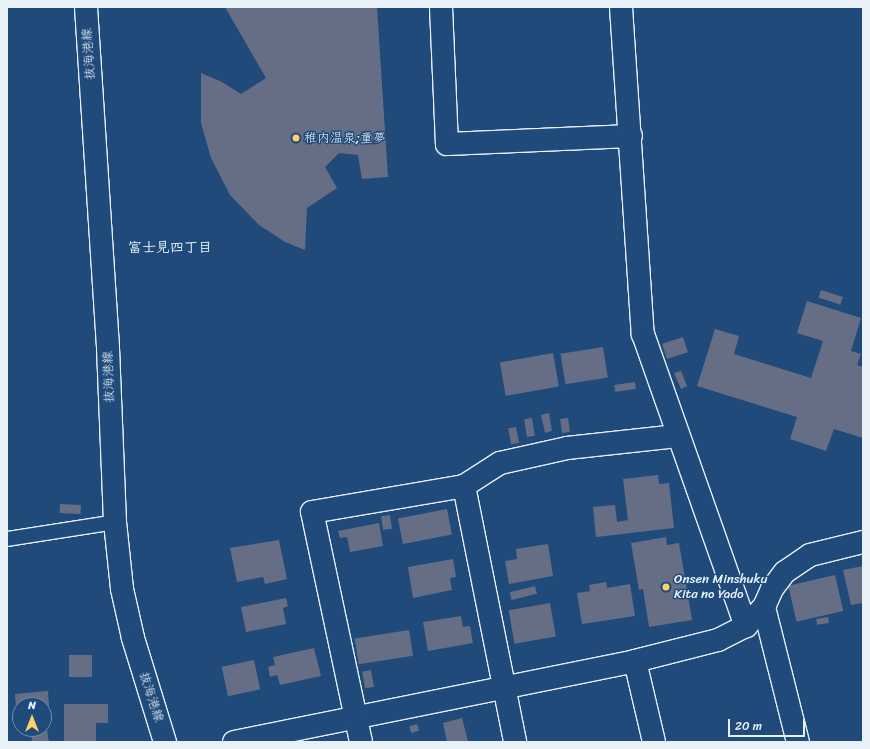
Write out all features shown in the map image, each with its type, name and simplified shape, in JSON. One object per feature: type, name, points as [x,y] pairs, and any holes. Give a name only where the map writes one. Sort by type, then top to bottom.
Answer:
[{"type":"street","name":"抜海港線","points":[[86,7],[108,348],[115,522],[122,589],[133,638],[165,742]]},
{"type":"street","points":[[441,7],[447,144],[631,136]]},
{"type":"street","points":[[621,7],[631,136],[643,334],[677,436],[746,626]]},
{"type":"street","points":[[361,742],[312,512],[464,486],[500,463],[567,448],[677,436]]},
{"type":"street","points":[[464,486],[515,742]]},
{"type":"street","points":[[234,742],[635,661],[718,640],[746,626],[764,607],[772,589],[785,572],[810,555],[863,542]]},
{"type":"street","points":[[764,607],[798,742]]},
{"type":"street","points":[[635,661],[654,742]]},
{"type":"lane","points":[[7,538],[115,522]]},
{"type":"building","name":"稚内温泉;童夢","points":[[225,7],[377,7],[388,177],[362,179],[358,155],[339,153],[325,167],[337,188],[307,208],[305,250],[285,242],[259,225],[230,195],[211,158],[201,123],[201,73],[222,82],[241,94],[266,78]]},
{"type":"building","points":[[821,290],[843,297],[840,305],[819,298]]},
{"type":"building","points":[[807,301],[861,318],[851,351],[861,354],[857,365],[863,367],[863,438],[834,429],[826,451],[790,439],[797,417],[697,386],[715,329],[739,336],[734,354],[811,378],[823,341],[797,333]]},
{"type":"building","points":[[683,337],[688,352],[667,359],[662,344]]},
{"type":"building","points":[[603,347],[608,378],[565,384],[561,354]]},
{"type":"building","points":[[553,353],[559,386],[506,396],[500,362]]},
{"type":"building","points":[[681,371],[687,386],[681,389],[674,373]]},
{"type":"building","points":[[635,382],[636,389],[615,392],[614,385]]},
{"type":"building","points":[[549,413],[552,431],[545,433],[541,415]]},
{"type":"building","points":[[532,418],[535,436],[527,437],[524,419]]},
{"type":"building","points":[[568,418],[570,432],[562,433],[560,419]]},
{"type":"building","points":[[516,427],[519,443],[511,444],[508,429]]},
{"type":"building","points":[[658,475],[659,484],[669,483],[674,528],[596,537],[593,507],[615,505],[617,522],[628,520],[623,479]]},
{"type":"building","points":[[60,504],[81,505],[81,514],[60,513]]},
{"type":"building","points":[[447,509],[452,535],[403,544],[398,519]]},
{"type":"building","points":[[390,515],[392,529],[383,530],[381,516]]},
{"type":"building","points":[[379,523],[383,546],[350,552],[347,537],[340,538],[338,531]]},
{"type":"building","points":[[666,537],[667,545],[679,543],[692,620],[649,627],[643,589],[639,590],[631,543]]},
{"type":"building","points":[[279,540],[287,579],[265,584],[263,577],[237,582],[230,548]]},
{"type":"building","points":[[548,544],[553,576],[509,584],[505,561],[517,559],[516,549]]},
{"type":"building","points":[[453,559],[456,577],[450,578],[452,590],[413,598],[408,567]]},
{"type":"building","points":[[863,566],[863,603],[851,605],[843,570]]},
{"type":"building","points":[[835,575],[843,611],[797,622],[788,586]]},
{"type":"building","points":[[606,582],[607,588],[630,584],[635,616],[582,624],[577,593],[590,591],[589,585]]},
{"type":"building","points":[[535,586],[537,594],[512,600],[510,592]]},
{"type":"building","points":[[286,598],[288,606],[283,608],[286,624],[246,632],[241,607]]},
{"type":"building","points":[[550,603],[556,636],[515,644],[509,610]]},
{"type":"building","points":[[461,616],[463,627],[470,626],[473,643],[428,651],[423,622]]},
{"type":"building","points":[[828,617],[829,623],[817,625],[816,619]]},
{"type":"building","points":[[409,630],[413,656],[359,664],[355,639]]},
{"type":"building","points":[[314,648],[321,676],[280,685],[277,675],[270,677],[268,667],[275,665],[273,657]]},
{"type":"building","points":[[69,655],[92,655],[92,677],[69,677]]},
{"type":"building","points":[[254,660],[260,689],[228,696],[222,667]]},
{"type":"building","points":[[371,670],[374,687],[365,688],[362,672]]},
{"type":"building","points":[[48,691],[48,697],[15,697],[15,694]]},
{"type":"building","points":[[64,704],[108,704],[108,723],[96,723],[96,742],[64,742]]},
{"type":"building","points":[[462,718],[468,741],[447,742],[443,723]]},
{"type":"building","points":[[417,724],[419,731],[411,733],[409,726]]},
{"type":"building","points":[[32,737],[48,737],[49,742],[32,742]]},
{"type":"place","name":"稚内温泉;童夢","points":[[296,138]]},
{"type":"place","name":"Onsen Minshuku Kita no Yado","points":[[666,587]]},
{"type":"district","name":"富士見四丁目","points":[[170,248]]}]
